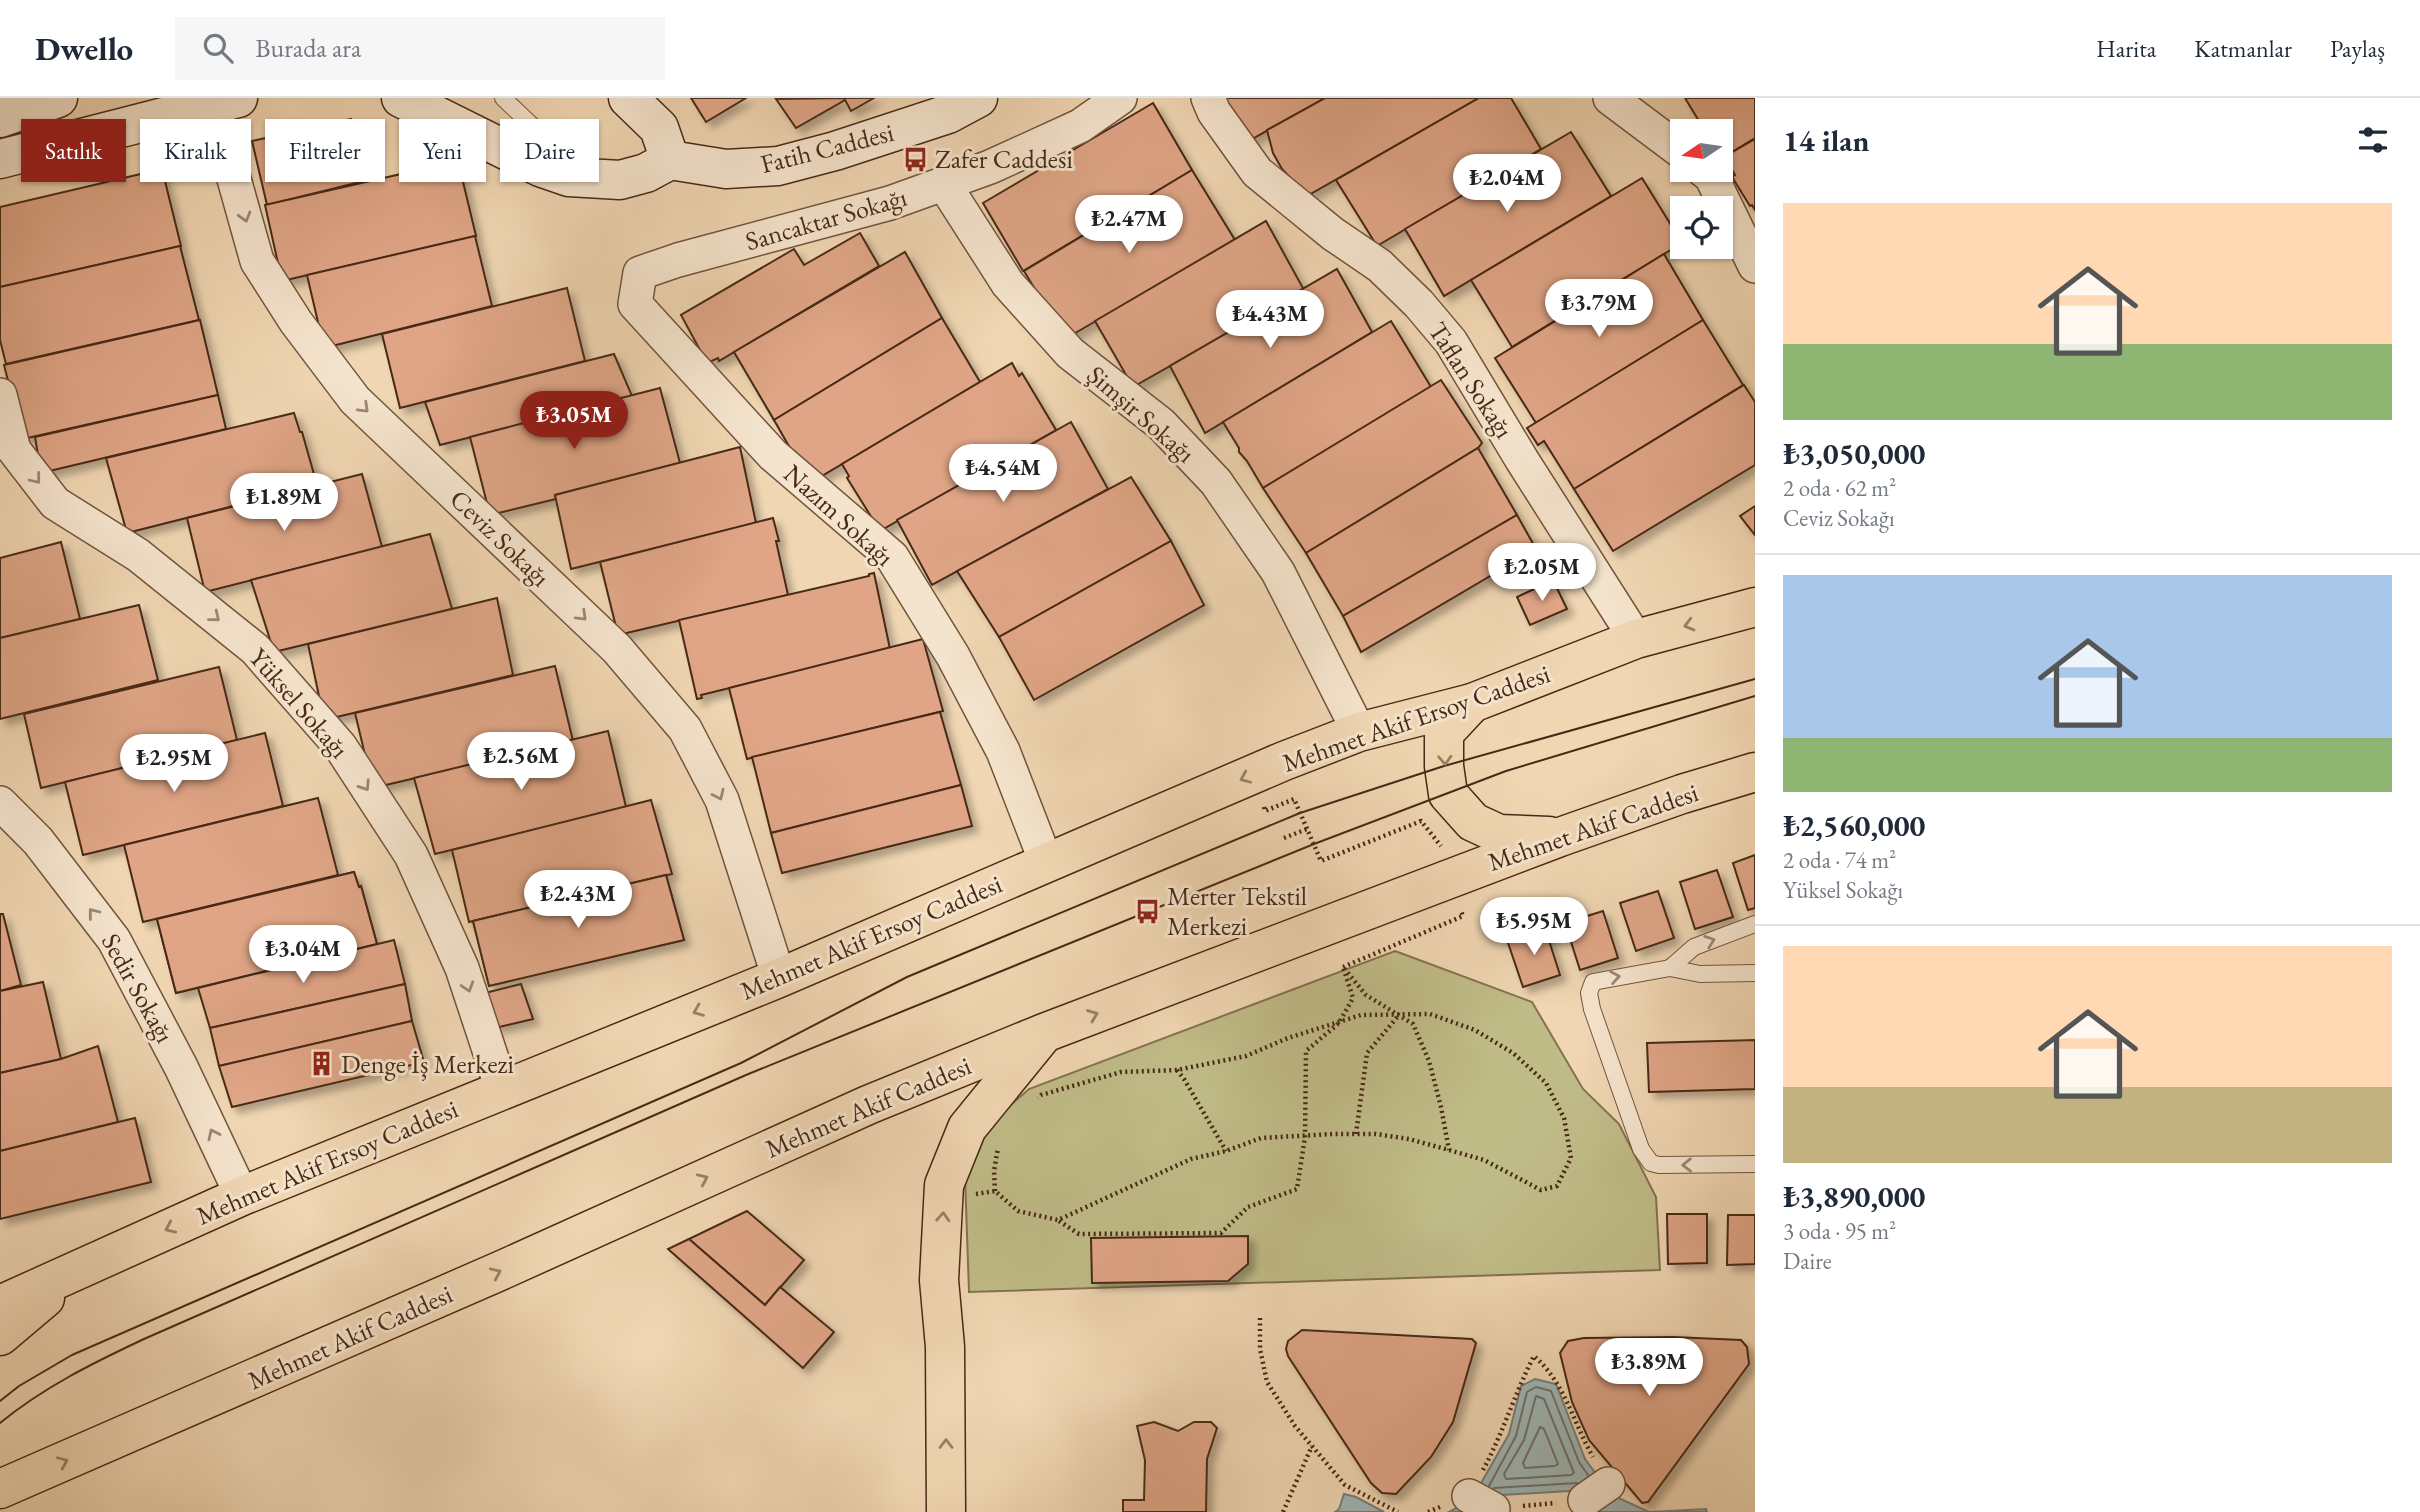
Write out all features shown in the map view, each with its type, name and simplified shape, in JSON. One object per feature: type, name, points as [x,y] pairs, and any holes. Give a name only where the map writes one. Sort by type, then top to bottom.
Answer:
[{"type":"main road","points":[[0,118],[58,98]]},
{"type":"main road","points":[[401,98],[500,147]]},
{"type":"main road","points":[[599,179],[620,180],[646,173],[670,160],[659,128],[628,98]]},
{"type":"main road","points":[[0,159],[219,100]]},
{"type":"main road","name":"Fatih Caddesi","points":[[670,160],[726,169],[778,166],[835,151],[957,103]]},
{"type":"main road","name":"Mehmet Akif Ersoy Caddesi","points":[[0,1305],[242,1196],[779,978],[1046,862],[1359,732],[1472,703],[1636,639],[1755,607]]},
{"type":"main road","points":[[1472,703],[1444,733],[1444,766],[1448,794],[1473,822],[1499,834],[1560,836]]},
{"type":"main road","name":"Mehmet Akif Caddesi","points":[[0,1489],[502,1270],[868,1105],[1044,1033],[1560,836],[1755,772]]},
{"type":"main road","points":[[946,1512],[945,1347],[939,1280],[944,1185],[967,1128],[1044,1033]]},
{"type":"main road","points":[[0,1336],[79,1269]]},
{"type":"street","name":"Sancaktar Sokağı","points":[[640,273],[678,260],[890,203],[944,184],[990,167],[1080,126],[1120,98]]},
{"type":"street","name":"Taflan Sokağı","points":[[1208,98],[1214,112],[1257,173],[1333,234],[1380,266],[1419,304],[1451,342],[1521,460],[1636,639]]},
{"type":"street","points":[[1610,98],[1670,143]]},
{"type":"street","name":"Ceviz Sokağı","points":[[219,100],[257,261],[303,332],[355,400],[617,649],[685,729],[722,800],[779,978]]},
{"type":"street","points":[[1714,182],[1755,266]]},
{"type":"street","name":"Şimşir Sokağı","points":[[944,184],[1008,284],[1061,344],[1161,424],[1216,482],[1278,572],[1359,732]]},
{"type":"street","name":"Nazım Sokağı","points":[[640,273],[635,304],[773,455],[892,557],[953,656],[1003,751],[1046,862]]},
{"type":"street","name":"Yüksel Sokağı","points":[[0,395],[14,450],[55,503],[138,555],[255,649],[340,746],[411,855],[462,968],[502,1089]]},
{"type":"street","name":"Sedir Sokağı","points":[[0,803],[38,841],[114,940],[181,1067],[242,1196]]},
{"type":"lane","points":[[503,98],[525,119]]},
{"type":"lane","points":[[1670,968],[1693,947],[1755,924]]},
{"type":"lane","points":[[1755,973],[1700,974],[1670,968],[1593,982],[1588,993],[1641,1149],[1651,1163],[1755,1164]]},
{"type":"path","points":[[1262,802],[1265,811],[1294,799],[1321,861],[1420,821],[1441,846],[1463,916],[1343,967]]},
{"type":"path","points":[[1284,838],[1307,830]]},
{"type":"path","points":[[1343,967],[1366,995],[1413,1024],[1429,1060],[1449,1150]]},
{"type":"path","points":[[999,1144],[994,1171],[995,1191],[1018,1211],[1058,1220],[1079,1234],[1222,1233],[1248,1207],[1297,1189],[1305,1137],[1306,1051],[1339,1023],[1353,998],[1343,967]]},
{"type":"path","points":[[1356,1134],[1367,1053],[1399,1014]]},
{"type":"path","points":[[1033,1105],[1041,1095],[1121,1072],[1177,1070],[1246,1056],[1288,1038],[1362,1015],[1430,1014],[1475,1031],[1513,1053],[1546,1083],[1564,1118],[1571,1158],[1557,1186],[1541,1190],[1484,1160],[1409,1139],[1356,1134],[1261,1138],[1191,1159],[1058,1220]]},
{"type":"path","points":[[1177,1070],[1226,1150]]},
{"type":"path","points":[[944,1198],[995,1191]]},
{"type":"path","points":[[1259,1318],[1259,1349],[1267,1382],[1295,1426],[1345,1485],[1398,1512]]},
{"type":"path","points":[[1428,1512],[1481,1503],[1596,1492],[1581,1437],[1563,1390],[1546,1366],[1534,1356],[1520,1383],[1496,1446],[1481,1503]]},
{"type":"path","points":[[1283,1512],[1312,1446]]},
{"type":"shaded area","points":[[1395,951],[1532,1002],[1583,1089],[1619,1124],[1656,1197],[1660,1270],[969,1292],[965,1177],[990,1123],[1029,1089]]},
{"type":"water","points":[[1535,1379],[1556,1384],[1585,1459],[1612,1495],[1649,1512],[1598,1512],[1586,1490],[1486,1496],[1479,1512],[1449,1512],[1472,1499],[1509,1434],[1521,1386]]},
{"type":"water","points":[[1344,1494],[1356,1497],[1384,1512],[1335,1512],[1339,1509]]},
{"type":"water","points":[[1706,1509],[1707,1512],[1649,1512]]},
{"type":"building","points":[[691,98],[746,98],[706,122]]},
{"type":"building","points":[[844,98],[874,98],[851,111]]},
{"type":"building","points":[[1222,98],[1325,98],[1247,142]]},
{"type":"building","points":[[1325,98],[1477,99],[1307,196],[1282,169],[1273,153],[1267,130]]},
{"type":"building","points":[[1479,98],[1511,98],[1541,149],[1377,246],[1336,180]]},
{"type":"building","points":[[1685,98],[1755,98],[1755,138],[1733,151],[1733,119],[1698,119]]},
{"type":"building","points":[[776,99],[845,100],[796,128]]},
{"type":"building","points":[[1153,103],[1192,170],[1023,271],[983,203]]},
{"type":"building","points":[[1571,132],[1611,196],[1444,296],[1405,229]]},
{"type":"building","points":[[265,138],[265,182],[360,182],[267,205],[252,141]]},
{"type":"building","points":[[1755,139],[1755,210],[1733,179],[1733,152]]},
{"type":"building","points":[[1192,170],[1235,240],[1065,339],[1024,271]]},
{"type":"building","points":[[140,174],[140,182],[165,182],[181,246],[0,287],[0,207],[107,182],[126,182],[126,177]]},
{"type":"building","points":[[399,174],[399,182],[463,182],[476,236],[282,281],[265,205],[366,182],[385,182],[385,178]]},
{"type":"building","points":[[1642,178],[1670,224],[1670,250],[1512,347],[1471,280]]},
{"type":"building","points":[[1266,221],[1304,290],[1133,387],[1095,321]]},
{"type":"building","points":[[860,233],[879,266],[719,361],[718,358],[707,363],[681,315],[794,249],[804,265]]},
{"type":"building","points":[[475,236],[492,306],[324,348],[307,275]]},
{"type":"building","points":[[180,246],[199,320],[6,364],[0,340],[0,287]]},
{"type":"building","points":[[905,252],[942,318],[774,420],[734,352]]},
{"type":"building","points":[[1664,254],[1703,320],[1536,423],[1495,358]]},
{"type":"building","points":[[1337,269],[1372,332],[1205,433],[1170,366]]},
{"type":"building","points":[[567,288],[585,361],[400,408],[382,334]]},
{"type":"building","points":[[942,318],[980,382],[810,483],[774,420]]},
{"type":"building","points":[[200,320],[218,395],[23,439],[4,365]]},
{"type":"building","points":[[1703,320],[1743,385],[1574,489],[1544,441],[1538,445],[1527,428]]},
{"type":"building","points":[[1391,321],[1431,387],[1263,488],[1223,422]]},
{"type":"building","points":[[614,354],[632,396],[440,445],[425,402]]},
{"type":"building","points":[[1012,363],[1019,376],[1022,373],[1056,430],[880,531],[847,478],[849,476],[842,464]]},
{"type":"building","points":[[1441,380],[1482,443],[1478,448],[1306,553],[1263,488]]},
{"type":"building","points":[[1744,385],[1755,402],[1755,465],[1613,551],[1574,489]]},
{"type":"building","points":[[660,388],[680,463],[555,495],[556,499],[490,515],[470,437]]},
{"type":"building","points":[[218,395],[226,429],[41,473],[35,437]]},
{"type":"building","points":[[294,413],[317,485],[127,533],[106,458]]},
{"type":"building","points":[[1071,422],[1108,489],[932,585],[897,520]]},
{"type":"building","points":[[740,447],[756,523],[571,569],[555,495]]},
{"type":"building","points":[[1478,448],[1517,515],[1343,616],[1306,553]]},
{"type":"building","points":[[362,474],[382,547],[205,592],[187,518]]},
{"type":"building","points":[[1131,477],[1171,541],[999,637],[957,571]]},
{"type":"building","points":[[1755,506],[1755,535],[1740,516]]},
{"type":"building","points":[[1517,515],[1536,549],[1361,652],[1343,616]]},
{"type":"building","points":[[773,518],[788,595],[618,635],[600,562]]},
{"type":"building","points":[[430,534],[452,609],[274,652],[251,580]]},
{"type":"building","points":[[1171,541],[1204,605],[1034,700],[999,637]]},
{"type":"building","points":[[61,542],[80,619],[0,638],[0,558]]},
{"type":"building","points":[[874,573],[890,649],[701,695],[702,698],[697,699],[679,620]]},
{"type":"building","points":[[1553,580],[1567,609],[1530,625],[1517,597]]},
{"type":"building","points":[[497,598],[513,675],[324,720],[308,644]]},
{"type":"building","points":[[139,605],[158,680],[0,719],[0,638]]},
{"type":"building","points":[[923,639],[943,711],[747,759],[729,688]]},
{"type":"building","points":[[555,666],[573,741],[373,788],[355,713]]},
{"type":"building","points":[[219,667],[237,740],[41,788],[24,714]]},
{"type":"building","points":[[940,712],[961,785],[771,833],[752,757]]},
{"type":"building","points":[[608,731],[626,807],[435,854],[414,778]]},
{"type":"building","points":[[265,733],[283,806],[83,855],[65,782]]},
{"type":"building","points":[[961,785],[972,826],[782,873],[771,833]]},
{"type":"building","points":[[318,798],[338,875],[143,922],[124,845]]},
{"type":"building","points":[[651,800],[672,874],[469,922],[452,850]]},
{"type":"building","points":[[1755,855],[1755,908],[1748,910],[1733,863]]},
{"type":"building","points":[[1717,870],[1733,917],[1695,929],[1680,882]]},
{"type":"building","points":[[354,872],[359,887],[361,886],[377,944],[176,993],[157,919]]},
{"type":"building","points":[[354,872],[359,887],[361,886],[377,944],[176,993],[157,919]]},
{"type":"building","points":[[666,875],[684,940],[489,985],[473,921]]},
{"type":"building","points":[[666,875],[684,940],[489,986],[473,921]]},
{"type":"building","points":[[1658,891],[1674,938],[1636,951],[1620,903]]},
{"type":"building","points":[[1603,911],[1618,958],[1580,970],[1565,923]]},
{"type":"building","points":[[0,914],[3,914],[21,985],[0,991]]},
{"type":"building","points":[[1545,928],[1560,975],[1523,987],[1507,940]]},
{"type":"building","points":[[394,940],[405,984],[210,1028],[198,988]]},
{"type":"building","points":[[43,982],[61,1059],[0,1073],[0,991]]},
{"type":"building","points":[[405,984],[412,1021],[219,1066],[210,1028]]},
{"type":"building","points":[[521,984],[533,1019],[495,1028],[485,993]]},
{"type":"building","name":"Denge İş Merkezi","points":[[412,1021],[424,1062],[232,1107],[219,1066]]},
{"type":"building","points":[[1755,1040],[1755,1089],[1649,1092],[1647,1043]]},
{"type":"building","points":[[98,1046],[118,1122],[0,1151],[0,1073],[61,1059]]},
{"type":"building","points":[[135,1118],[151,1182],[0,1219],[0,1151]]},
{"type":"building","points":[[747,1211],[804,1260],[765,1305],[689,1239]]},
{"type":"building","points":[[1667,1214],[1707,1214],[1707,1263],[1668,1264]]},
{"type":"building","points":[[1728,1215],[1755,1215],[1755,1264],[1727,1265]]},
{"type":"building","points":[[1248,1236],[1248,1264],[1228,1281],[1092,1283],[1091,1238]]},
{"type":"building","points":[[689,1239],[765,1305],[780,1287],[834,1332],[803,1368],[668,1249]]},
{"type":"building","points":[[1302,1330],[1472,1339],[1476,1343],[1453,1422],[1431,1457],[1396,1494],[1382,1493],[1371,1483],[1288,1356],[1288,1341]]},
{"type":"building","points":[[1673,1337],[1741,1340],[1747,1347],[1749,1364],[1648,1502],[1642,1503],[1589,1440],[1572,1402],[1560,1353],[1568,1341],[1584,1338]]},
{"type":"building","points":[[1154,1422],[1178,1431],[1194,1422],[1211,1422],[1217,1428],[1207,1459],[1206,1512],[1123,1512],[1123,1500],[1144,1500],[1145,1460],[1137,1426]]},
{"type":"tram line","points":[[0,1401],[19,1386],[72,1355],[741,1063],[907,977],[1300,813],[1444,766],[1755,679]]},
{"type":"tram line","points":[[0,1423],[51,1387],[144,1339],[746,1075],[1314,844],[1506,771],[1755,696]]},
{"type":"place","name":"Zafer Caddesi","points":[[915,159]]},
{"type":"place","name":"Merter Tekstil Merkezi","points":[[1147,911]]},
{"type":"place","name":"Denge İş Merkezi","points":[[321,1064]]}]
